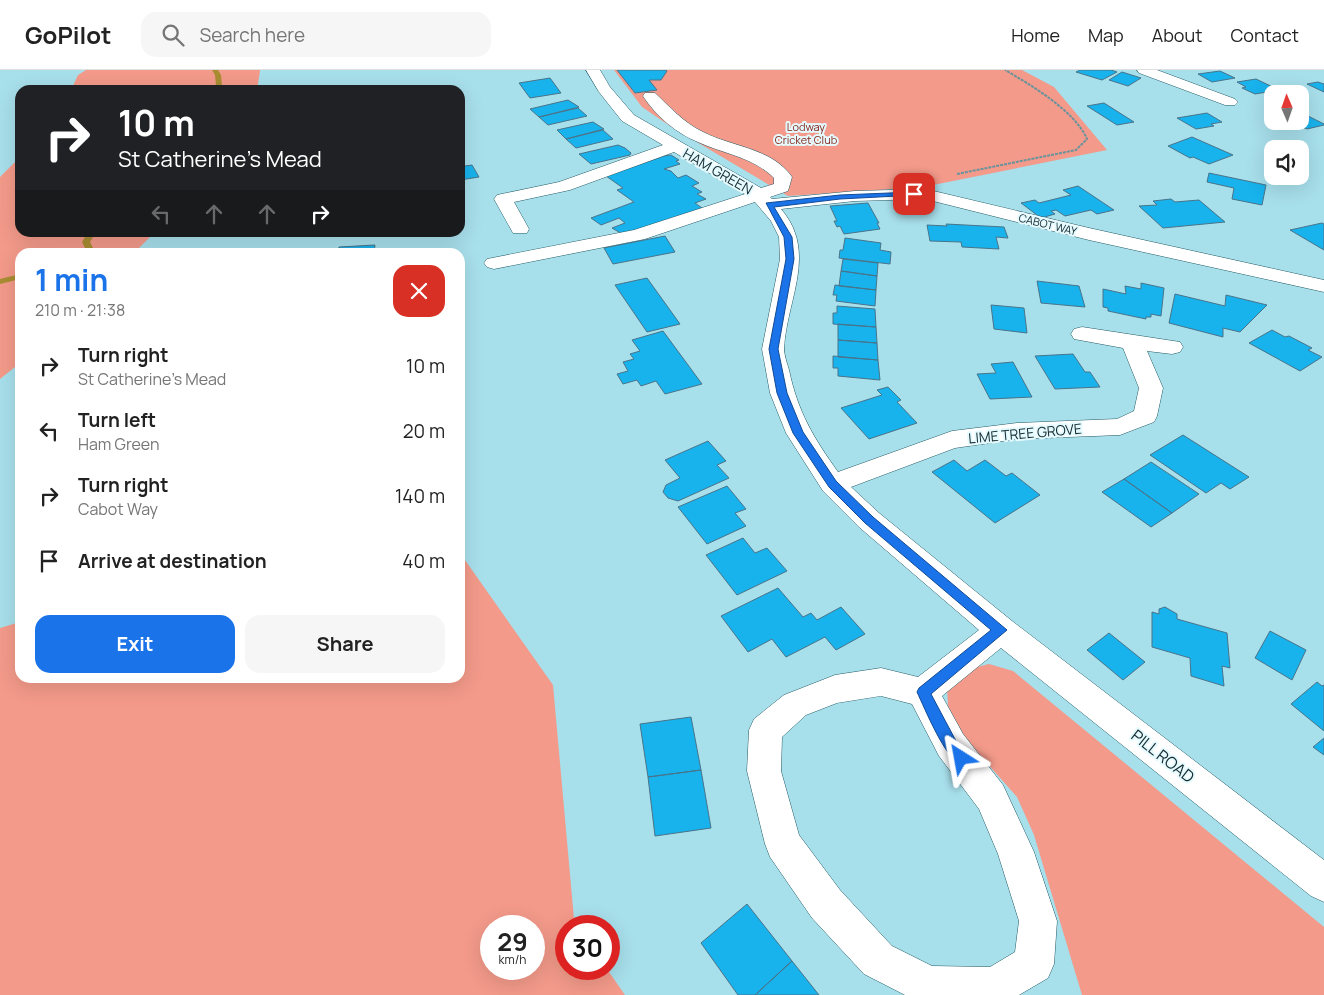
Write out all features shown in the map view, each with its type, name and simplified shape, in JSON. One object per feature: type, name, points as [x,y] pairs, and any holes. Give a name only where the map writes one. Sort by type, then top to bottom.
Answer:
[{"type":"street","name":"HAM GREEN","points":[[593,70],[601,85],[628,118],[764,200],[788,237],[790,259],[774,349],[782,393],[798,433],[832,484],[869,520],[1000,630]]},
{"type":"street","points":[[1144,70],[1230,102]]},
{"type":"street","points":[[494,262],[638,235],[764,200],[782,187],[783,177],[775,168],[740,151],[702,138],[674,120],[650,96]]},
{"type":"street","points":[[520,229],[503,199],[564,186],[598,172],[676,146]]},
{"type":"street","name":"CABOT WAY","points":[[764,200],[925,194],[1089,234],[1324,286]]},
{"type":"street","points":[[1082,334],[1132,343],[1172,347]]},
{"type":"street","name":"LIME TREE GROVE","points":[[832,484],[952,440],[1017,431],[1120,427],[1145,416],[1151,388],[1132,343]]},
{"type":"street","points":[[924,692],[1000,630]]},
{"type":"street","name":"PILL ROAD","points":[[1000,630],[1324,883]]},
{"type":"street","points":[[881,682],[924,692],[951,745],[991,797],[1016,852],[1038,921],[1034,964],[994,987],[930,986],[878,960],[826,904],[783,844],[764,771],[766,730],[795,705],[835,689],[881,682]]},
{"type":"path","points":[[950,176],[1076,150],[1087,139],[1086,133],[1061,109],[1020,78],[1005,70]]},
{"type":"green space","points":[[86,70],[260,70],[258,85],[73,85],[78,75]]},
{"type":"green space","name":"Lodway Cricket Club","points":[[614,70],[1022,70],[1054,87],[1107,150],[923,187],[788,196],[673,128],[642,107]]},
{"type":"green space","points":[[15,162],[15,237],[150,237],[139,248],[15,248],[15,367],[0,379],[0,177]]},
{"type":"green space","points":[[465,560],[553,685],[574,915],[555,915],[555,980],[615,980],[625,995],[0,995],[0,628],[15,624],[15,683],[465,683]]},
{"type":"green space","points":[[989,664],[1013,671],[1324,927],[1324,995],[1082,995],[1034,835],[1017,797],[962,735],[948,706],[947,688],[977,667]]},
{"type":"building","points":[[617,70],[667,71],[661,80],[649,80],[657,90],[635,93]]},
{"type":"building","points":[[1080,70],[1111,70],[1117,72],[1102,80],[1076,72]]},
{"type":"building","points":[[1220,71],[1235,78],[1212,82],[1198,74]]},
{"type":"building","points":[[1122,72],[1141,78],[1128,86],[1109,80]]},
{"type":"building","points":[[550,78],[561,93],[530,98],[519,83]]},
{"type":"building","points":[[1256,79],[1269,85],[1264,85],[1264,92],[1255,94],[1242,88],[1246,87],[1237,82]]},
{"type":"building","points":[[1318,82],[1324,84],[1324,92],[1307,84]]},
{"type":"building","points":[[568,100],[579,107],[539,117],[530,109]]},
{"type":"building","points":[[1104,103],[1134,122],[1117,125],[1087,106]]},
{"type":"building","points":[[578,108],[587,116],[548,125],[539,117]]},
{"type":"building","points":[[1207,113],[1222,122],[1211,124],[1214,126],[1196,129],[1177,118]]},
{"type":"building","points":[[1309,116],[1324,124],[1309,129]]},
{"type":"building","points":[[593,122],[604,129],[566,139],[557,130]]},
{"type":"building","points":[[603,130],[613,139],[576,148],[566,139]]},
{"type":"building","points":[[1192,137],[1233,155],[1209,164],[1193,157],[1190,158],[1168,146]]},
{"type":"building","points":[[618,145],[631,153],[630,155],[591,164],[579,154]]},
{"type":"building","points":[[671,155],[679,160],[676,161],[680,164],[664,169],[671,171],[678,178],[686,175],[699,183],[692,186],[702,192],[697,194],[706,199],[695,203],[702,208],[624,235],[612,228],[625,223],[619,218],[601,225],[591,218],[634,202],[617,190],[623,188],[606,176]]},
{"type":"building","points":[[472,165],[479,177],[465,179],[465,166]]},
{"type":"building","points":[[1209,173],[1266,185],[1262,205],[1232,199],[1234,188],[1207,182]]},
{"type":"building","points":[[1078,186],[1114,210],[1097,214],[1091,210],[1065,216],[1056,210],[1051,211],[1055,214],[1041,218],[1021,203],[1035,200],[1039,203],[1071,195],[1063,190]]},
{"type":"building","points":[[1171,199],[1175,202],[1199,200],[1225,222],[1163,228],[1139,206],[1157,205],[1153,201]]},
{"type":"building","points":[[868,203],[879,223],[877,223],[880,229],[844,234],[840,226],[837,227],[834,221],[837,221],[830,206]]},
{"type":"building","points":[[946,224],[1004,227],[1008,238],[996,237],[999,249],[962,247],[961,242],[930,241],[927,225],[947,226]]},
{"type":"building","points":[[1324,224],[1324,250],[1290,230]]},
{"type":"building","points":[[665,236],[675,252],[613,264],[604,248]]},
{"type":"building","points":[[845,238],[881,243],[880,250],[891,252],[890,264],[839,258],[840,250],[843,250]]},
{"type":"building","points":[[375,245],[375,248],[339,247]]},
{"type":"building","points":[[843,259],[878,263],[877,276],[841,271]]},
{"type":"building","points":[[841,271],[877,276],[876,290],[839,286]]},
{"type":"building","points":[[647,278],[680,324],[647,332],[615,285]]},
{"type":"building","points":[[1037,281],[1079,286],[1085,307],[1041,303]]},
{"type":"building","points":[[1141,283],[1164,288],[1161,316],[1151,314],[1151,317],[1146,317],[1146,319],[1108,311],[1108,308],[1103,307],[1103,289],[1126,294],[1125,286],[1141,289]]},
{"type":"building","points":[[835,285],[876,290],[875,306],[836,301],[837,295],[833,295]]},
{"type":"building","points":[[1175,294],[1225,306],[1226,295],[1267,305],[1240,332],[1223,328],[1223,337],[1169,323]]},
{"type":"building","points":[[991,305],[1024,308],[1027,333],[994,329]]},
{"type":"building","points":[[837,306],[875,309],[876,327],[833,324],[833,313],[837,313]]},
{"type":"building","points":[[838,324],[876,327],[877,343],[838,340]]},
{"type":"building","points":[[1272,330],[1285,337],[1289,336],[1312,348],[1308,350],[1322,357],[1300,371],[1249,343]]},
{"type":"building","points":[[663,331],[702,384],[665,394],[656,381],[641,386],[637,380],[623,384],[617,374],[628,371],[623,362],[634,359],[630,354],[640,351],[632,340]]},
{"type":"building","points":[[838,340],[877,343],[878,360],[838,357]]},
{"type":"building","points":[[1073,354],[1085,372],[1090,372],[1100,387],[1055,389],[1035,356]]},
{"type":"building","points":[[833,356],[878,360],[880,380],[838,376],[838,368],[833,368]]},
{"type":"building","points":[[1013,362],[1032,397],[990,399],[977,374],[996,373],[991,364]]},
{"type":"building","points":[[888,387],[901,400],[897,402],[917,423],[869,439],[841,408],[882,395],[877,390]]},
{"type":"building","points":[[1183,435],[1249,477],[1230,489],[1221,483],[1206,493],[1150,455]]},
{"type":"building","points":[[708,441],[726,461],[717,465],[729,478],[678,501],[668,498],[663,492],[666,485],[680,478],[665,460]]},
{"type":"building","points":[[954,460],[967,471],[985,460],[1006,476],[1012,473],[1040,495],[995,523],[932,472]]},
{"type":"building","points":[[1151,462],[1199,494],[1172,513],[1124,479]]},
{"type":"building","points":[[1124,479],[1172,513],[1151,527],[1102,492]]},
{"type":"building","points":[[727,486],[746,509],[735,513],[746,526],[707,544],[678,507]]},
{"type":"building","points":[[743,538],[755,553],[767,548],[787,571],[737,595],[706,555]]},
{"type":"building","points":[[778,588],[803,617],[811,613],[817,620],[841,607],[865,634],[836,650],[825,637],[786,657],[772,639],[748,652],[721,616]]},
{"type":"building","points":[[1165,607],[1177,614],[1177,619],[1227,633],[1230,668],[1222,666],[1224,686],[1191,676],[1190,658],[1152,647],[1152,612],[1159,614],[1159,609]]},
{"type":"building","points":[[1270,631],[1306,650],[1292,680],[1255,658]]},
{"type":"building","points":[[1109,633],[1145,662],[1123,680],[1087,650]]},
{"type":"building","points":[[1317,682],[1322,686],[1324,685],[1324,731],[1291,704]]},
{"type":"building","points":[[691,717],[701,770],[648,777],[640,724]]},
{"type":"building","points":[[1324,738],[1324,755],[1313,747]]},
{"type":"building","points":[[701,770],[711,828],[655,836],[648,777]]},
{"type":"building","points":[[747,904],[792,961],[755,995],[738,995],[701,943]]},
{"type":"building","points":[[792,961],[819,995],[755,995]]},
{"type":"waterway","points":[[215,70],[218,75],[219,85]]},
{"type":"waterway","points":[[89,237],[86,242],[89,248]]},
{"type":"waterway","points":[[0,282],[15,278]]},
{"type":"route","points":[[914,194],[840,197],[769,205],[780,220],[788,237],[790,259],[774,349],[782,393],[798,433],[832,484],[869,520],[1000,630],[924,692],[951,745],[961,758]]}]
